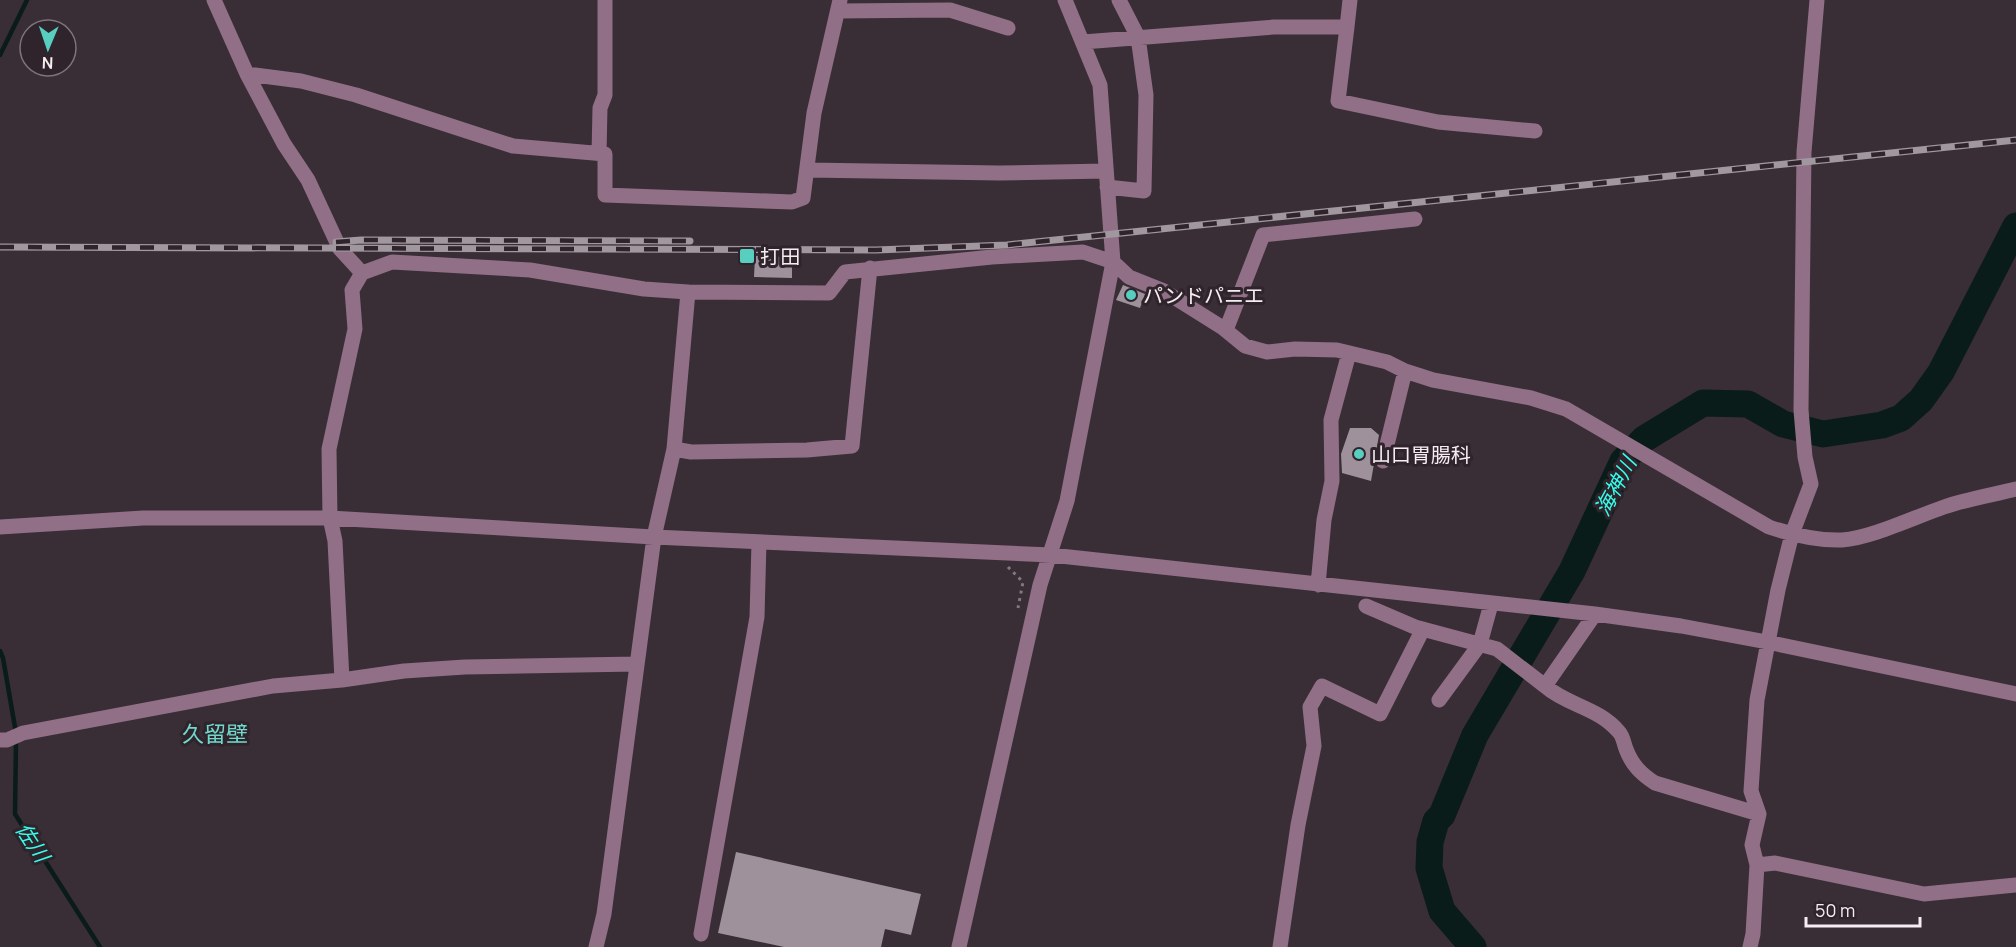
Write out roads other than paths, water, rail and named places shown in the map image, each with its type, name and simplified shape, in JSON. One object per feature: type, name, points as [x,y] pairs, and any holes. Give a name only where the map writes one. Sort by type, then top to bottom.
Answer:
[{"type":"street","points":[[213,0],[247,74],[284,144],[308,180],[340,249],[362,273]]},
{"type":"street","points":[[599,154],[600,108],[605,95],[605,0]]},
{"type":"street","points":[[959,947],[1040,585],[1067,501],[1113,262],[1100,85],[1065,0]]},
{"type":"street","points":[[1107,187],[1144,190],[1146,95],[1138,37],[1119,0]]},
{"type":"street","points":[[1350,0],[1338,101],[1438,122],[1535,131]]},
{"type":"street","points":[[1750,947],[1753,934],[1757,865],[1752,845],[1760,814],[1751,791],[1757,700],[1767,642],[1792,534],[1811,484],[1805,457],[1801,410],[1804,152],[1817,0]]},
{"type":"street","points":[[247,74],[301,81],[356,94],[513,146],[605,154],[605,195],[792,202],[803,198],[814,113],[839,5],[950,10],[1008,28]]},
{"type":"street","points":[[1083,42],[1274,27],[1347,27]]},
{"type":"street","points":[[808,170],[999,173],[1106,171]]},
{"type":"street","points":[[1226,330],[1263,235],[1415,219]]},
{"type":"street","points":[[342,680],[335,541],[330,518],[329,449],[355,329],[352,290],[362,273],[392,262],[530,270],[644,289],[688,292],[830,293],[844,272],[993,257],[1083,252],[1113,262],[1129,277],[1164,291],[1226,330],[1245,346],[1267,352],[1295,348],[1337,350],[1387,362],[1405,371],[1433,380],[1532,398],[1566,409],[1769,527],[1792,534],[1824,540],[1844,540],[1882,530],[1947,506],[2016,489]]},
{"type":"street","points":[[674,449],[691,452],[807,450],[852,446],[870,268]]},
{"type":"street","points":[[596,947],[604,914],[654,537],[674,449],[688,292]]},
{"type":"street","points":[[1318,585],[1324,520],[1332,482],[1331,420],[1349,353]]},
{"type":"street","points":[[1383,461],[1405,371]]},
{"type":"street","points":[[0,528],[143,518],[330,518],[654,537],[1051,555],[1681,626],[2016,694]]},
{"type":"street","points":[[700,934],[757,617],[759,542]]},
{"type":"street","points":[[1439,700],[1480,644],[1491,604]]},
{"type":"street","points":[[1366,606],[1423,629],[1497,649],[1553,693],[1594,711],[1620,733],[1629,757],[1640,774],[1655,783],[1760,814]]},
{"type":"street","points":[[1545,686],[1588,614]]},
{"type":"street","points":[[1280,947],[1298,825],[1314,746],[1310,707],[1322,686],[1380,714],[1423,629]]},
{"type":"street","points":[[4,740],[23,733],[273,686],[342,680],[404,671],[465,667],[636,664]]},
{"type":"street","points":[[1757,865],[1775,863],[1924,894],[2016,885]]},
{"type":"waterway","name":"佐川","points":[[0,55],[27,0]]},
{"type":"waterway","name":"海神川","points":[[1473,947],[1442,911],[1429,868],[1430,842],[1436,821],[1442,815],[1475,735],[1572,571],[1623,461],[1644,439],[1703,403],[1748,404],[1783,424],[1823,434],[1882,425],[1901,418],[1921,400],[1941,372],[2016,226]]},
{"type":"waterway","name":"佐川","points":[[0,651],[16,733]]},
{"type":"waterway","name":"佐川","points":[[16,741],[15,814],[100,947]]},
{"type":"railway","points":[[0,247],[876,250],[1007,245],[2016,140]]},
{"type":"railway","points":[[336,242],[361,240],[690,241]]},
{"type":"place","name":"打田","points":[[747,256]]},
{"type":"place","name":"パンドパニエ","points":[[1131,295]]},
{"type":"place","name":"山口胃腸科","points":[[1359,454]]},
{"type":"district","name":"久留壁","points":[[215,734]]}]
